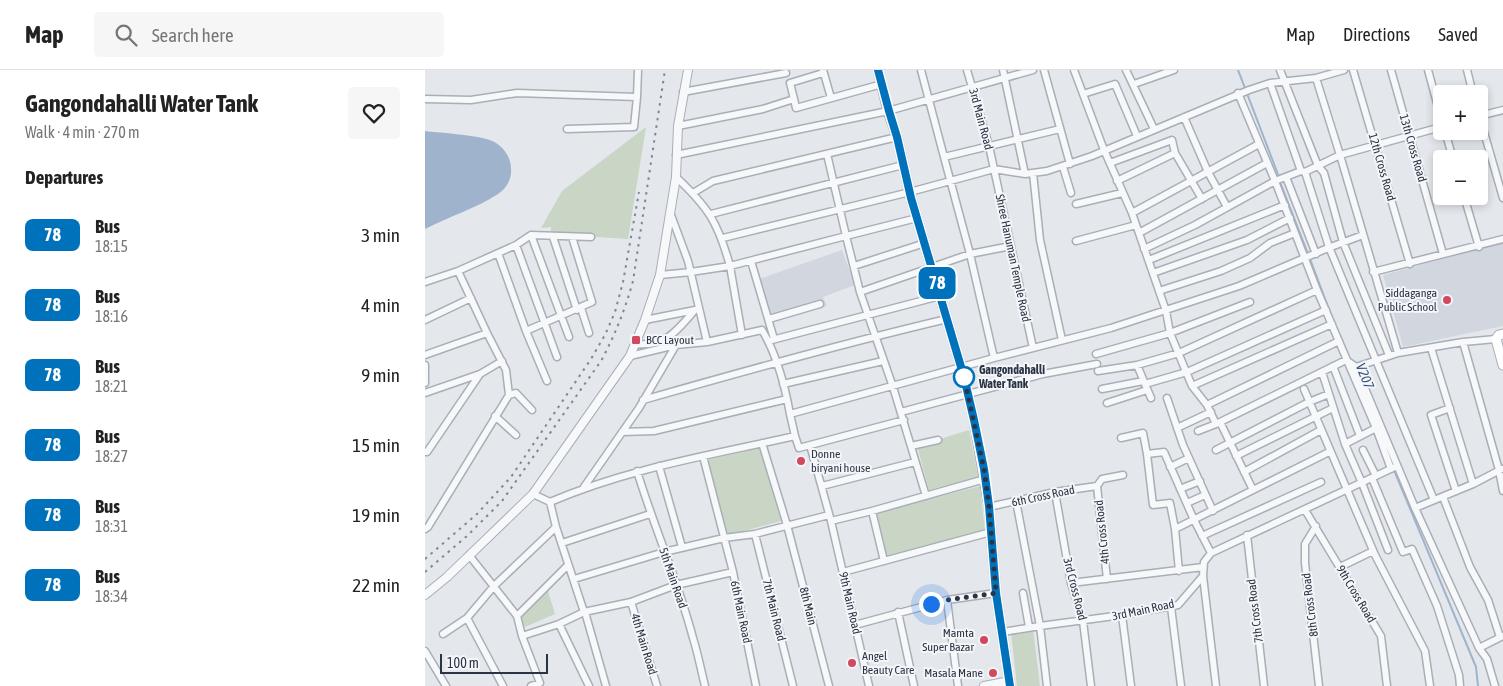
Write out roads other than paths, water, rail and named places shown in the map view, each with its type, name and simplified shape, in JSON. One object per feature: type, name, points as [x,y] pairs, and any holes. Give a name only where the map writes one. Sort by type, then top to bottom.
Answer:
[{"type":"main road","points":[[878,70],[917,218],[968,395],[989,506],[996,593],[1010,684]]},
{"type":"main road","points":[[1500,336],[1503,365]]},
{"type":"street","points":[[567,129],[634,127],[638,70]]},
{"type":"street","points":[[425,594],[447,577],[533,494],[630,356],[645,320],[660,275],[676,178],[678,126],[687,70]]},
{"type":"street","points":[[921,70],[927,99],[970,254],[994,358]]},
{"type":"street","name":"3rd Main Road","points":[[967,70],[994,169]]},
{"type":"street","points":[[1003,70],[1025,174]]},
{"type":"street","points":[[676,155],[889,111],[1033,70]]},
{"type":"street","points":[[1044,70],[1060,129],[1071,193]]},
{"type":"street","points":[[1074,70],[1103,150],[1132,213],[1166,311],[1171,333],[1192,386],[1207,405],[1231,443],[1253,490]]},
{"type":"street","points":[[1126,70],[1154,129]]},
{"type":"street","points":[[1134,84],[1173,70]]},
{"type":"street","points":[[1280,70],[1318,166],[1325,173],[1343,242],[1389,355]]},
{"type":"street","points":[[723,238],[910,192],[994,169],[1025,174],[1067,166],[1243,92],[1270,83],[1316,78],[1344,70]]},
{"type":"street","name":"12th Cross Road","points":[[1353,70],[1411,264]]},
{"type":"street","name":"13th Cross Road","points":[[1391,70],[1443,254]]},
{"type":"street","points":[[1428,70],[1433,88]]},
{"type":"street","points":[[1467,70],[1471,85]]},
{"type":"street","points":[[683,92],[786,71],[796,108],[882,84]]},
{"type":"street","points":[[789,83],[823,71],[831,98]]},
{"type":"street","points":[[1316,78],[1398,353]]},
{"type":"street","points":[[1270,83],[1329,247],[1434,500]]},
{"type":"street","points":[[1083,94],[1115,84],[1137,136]]},
{"type":"street","points":[[1243,92],[1259,144],[1267,163],[1280,179],[1311,256],[1317,290],[1346,360],[1479,648],[1487,658],[1495,686]]},
{"type":"street","points":[[425,99],[471,100],[517,93],[637,97]]},
{"type":"street","points":[[678,126],[763,109],[794,99]]},
{"type":"street","points":[[1488,114],[1503,110]]},
{"type":"street","points":[[1184,117],[1217,190],[1227,207]]},
{"type":"street","points":[[944,157],[1060,129]]},
{"type":"street","points":[[1144,249],[1280,179],[1318,166],[1340,155],[1433,129]]},
{"type":"street","points":[[693,193],[713,181],[897,137]]},
{"type":"street","points":[[1110,163],[1172,140],[1175,153],[1192,180],[1201,199]]},
{"type":"street","points":[[1486,140],[1503,198]]},
{"type":"street","points":[[1132,213],[1259,144]]},
{"type":"street","points":[[1117,181],[1175,153]]},
{"type":"street","points":[[827,154],[860,292],[893,386],[926,496]]},
{"type":"street","points":[[1139,233],[1267,163]]},
{"type":"street","points":[[711,214],[903,165]]},
{"type":"street","name":"Shree Hanuman Temple Road","points":[[994,169],[1033,348]]},
{"type":"street","points":[[1033,173],[1040,240],[1062,340]]},
{"type":"street","points":[[676,178],[693,193],[711,214],[723,238],[731,266],[742,335]]},
{"type":"street","points":[[1280,179],[1285,206],[1295,232],[1311,256]]},
{"type":"street","points":[[1076,204],[1123,193]]},
{"type":"street","points":[[1467,205],[1479,247]]},
{"type":"street","points":[[1149,260],[1285,206]]},
{"type":"street","points":[[671,215],[691,272],[696,310],[707,342]]},
{"type":"street","points":[[660,275],[731,266],[917,218]]},
{"type":"street","points":[[1153,273],[1247,240],[1290,218]]},
{"type":"street","points":[[1076,240],[1136,225]]},
{"type":"street","points":[[1159,291],[1221,271],[1250,258],[1270,243],[1295,232]]},
{"type":"street","points":[[531,235],[569,337]]},
{"type":"street","points":[[425,282],[459,271],[516,245],[531,235],[591,237]]},
{"type":"street","points":[[791,414],[1111,328],[1166,311],[1239,286],[1329,247],[1363,235]]},
{"type":"street","points":[[553,237],[589,333]]},
{"type":"street","points":[[526,331],[592,302],[572,237]]},
{"type":"street","points":[[1373,272],[1503,240]]},
{"type":"street","points":[[854,266],[925,243]]},
{"type":"street","points":[[516,245],[557,357]]},
{"type":"street","points":[[860,292],[970,254],[1011,246]]},
{"type":"street","points":[[498,253],[526,331],[547,381]]},
{"type":"street","points":[[751,261],[769,319],[775,362],[783,384],[799,448],[904,420]]},
{"type":"street","points":[[425,529],[429,527],[509,395],[506,370],[459,271]]},
{"type":"street","points":[[901,412],[1043,374],[1097,367],[1137,365],[1179,352],[1317,290]]},
{"type":"street","points":[[771,340],[940,296]]},
{"type":"street","points":[[425,320],[471,298]]},
{"type":"street","points":[[1096,354],[1171,333],[1250,302]]},
{"type":"street","points":[[769,319],[820,304]]},
{"type":"street","points":[[645,320],[696,310]]},
{"type":"street","points":[[635,344],[648,345],[670,337],[696,310]]},
{"type":"street","points":[[1107,403],[1145,385],[1187,372],[1325,310]]},
{"type":"street","points":[[643,400],[876,335],[947,319]]},
{"type":"street","points":[[1192,386],[1332,324]]},
{"type":"street","points":[[630,356],[676,345],[707,342],[762,330],[771,340]]},
{"type":"street","points":[[425,355],[487,333]]},
{"type":"street","points":[[1354,366],[1398,353],[1500,336]]},
{"type":"street","points":[[1207,405],[1339,341]]},
{"type":"street","points":[[1463,342],[1501,469],[1503,491]]},
{"type":"street","points":[[584,487],[643,400],[676,345]]},
{"type":"street","points":[[1431,348],[1473,484]]},
{"type":"street","points":[[1198,431],[1346,360]]},
{"type":"street","points":[[1346,360],[1354,366],[1394,467]]},
{"type":"street","points":[[425,393],[480,374],[502,361]]},
{"type":"street","points":[[783,384],[883,361]]},
{"type":"street","points":[[1137,365],[1151,398]]},
{"type":"street","points":[[425,366],[425,383]]},
{"type":"street","points":[[1333,366],[1360,436]]},
{"type":"street","points":[[1322,372],[1345,444],[1387,550]]},
{"type":"street","points":[[425,452],[427,452],[480,374]]},
{"type":"street","points":[[1102,389],[1145,385]]},
{"type":"street","points":[[1304,389],[1329,452],[1373,551],[1425,652],[1430,686]]},
{"type":"street","points":[[509,395],[517,393],[532,410]]},
{"type":"street","points":[[1216,450],[1309,402],[1329,394]]},
{"type":"street","points":[[1167,398],[1189,458],[1213,511]]},
{"type":"street","points":[[622,432],[654,431],[787,399]]},
{"type":"street","points":[[1236,456],[1333,408]]},
{"type":"street","points":[[1450,408],[1431,415],[1456,491]]},
{"type":"street","points":[[1177,428],[1211,412]]},
{"type":"street","points":[[495,416],[517,435]]},
{"type":"street","points":[[1345,444],[1376,428]]},
{"type":"street","points":[[1244,472],[1321,430]]},
{"type":"street","points":[[1121,438],[1143,433],[1153,505],[1170,503],[1175,529],[1179,571]]},
{"type":"street","points":[[533,494],[550,502],[584,487],[637,471],[795,436]]},
{"type":"street","points":[[911,446],[938,440]]},
{"type":"street","name":"8th Main","points":[[762,443],[787,525],[829,686]]},
{"type":"street","name":"9th Main Road","points":[[810,445],[830,518],[869,686]]},
{"type":"street","points":[[1363,450],[1403,552],[1412,549],[1437,606],[1459,675],[1460,686]]},
{"type":"street","points":[[1147,454],[1164,452],[1211,553]]},
{"type":"street","points":[[1175,529],[1329,452]]},
{"type":"street","name":"6th Main Road","points":[[703,456],[733,572],[756,686]]},
{"type":"street","points":[[1170,467],[1189,458]]},
{"type":"street","points":[[822,486],[915,462]]},
{"type":"street","points":[[659,466],[682,547]]},
{"type":"street","points":[[1216,686],[1203,576],[1204,562],[1211,553],[1394,467]]},
{"type":"street","points":[[1415,508],[1473,484],[1501,469]]},
{"type":"street","name":"5th Main Road","points":[[637,471],[650,514],[677,585],[705,686]]},
{"type":"street","name":"6th Cross Road","points":[[989,506],[1055,492],[1097,486],[1102,479],[1123,475]]},
{"type":"street","points":[[574,579],[682,547],[755,534],[787,525],[872,512],[985,479]]},
{"type":"street","points":[[1180,489],[1199,481]]},
{"type":"street","points":[[1202,536],[1321,482]]},
{"type":"street","name":"4th Cross Road","points":[[1097,486],[1107,579]]},
{"type":"street","name":"3rd Cross Road","points":[[1055,492],[1071,583],[1083,621],[1091,686]]},
{"type":"street","points":[[1187,503],[1205,495]]},
{"type":"street","points":[[1443,497],[1471,567],[1488,600],[1502,636],[1479,648]]},
{"type":"street","points":[[1016,501],[1040,626],[1047,686]]},
{"type":"street","points":[[550,502],[556,527],[574,579],[606,686]]},
{"type":"street","name":"9th Cross Road","points":[[1305,510],[1381,636],[1387,686]]},
{"type":"street","points":[[872,512],[883,561]]},
{"type":"street","points":[[562,543],[650,514]]},
{"type":"street","name":"8th Cross Road","points":[[1316,526],[1305,544],[1305,563],[1319,686]]},
{"type":"street","points":[[443,634],[467,618],[494,586],[556,527]]},
{"type":"street","points":[[843,572],[991,532]]},
{"type":"street","name":"7th Main Road","points":[[755,534],[793,686]]},
{"type":"street","name":"7th Cross Road","points":[[1247,535],[1264,686]]},
{"type":"street","points":[[1340,567],[1373,551]]},
{"type":"street","points":[[469,555],[517,616],[522,636],[541,684],[531,686]]},
{"type":"street","points":[[517,616],[568,564]]},
{"type":"street","points":[[1071,583],[1203,568]]},
{"type":"street","points":[[522,636],[559,624],[584,612],[631,602],[677,585],[733,572]]},
{"type":"street","name":"3rd Main Road","points":[[1003,632],[1178,605],[1203,576]]},
{"type":"street","points":[[1023,592],[1029,628]]},
{"type":"street","points":[[855,625],[947,600],[996,593]]},
{"type":"street","points":[[947,600],[958,686]]},
{"type":"street","name":"4th Main Road","points":[[631,602],[657,686]]},
{"type":"street","points":[[1171,606],[1181,686]]},
{"type":"street","points":[[898,612],[914,686]]},
{"type":"street","points":[[1122,615],[1131,686]]},
{"type":"street","points":[[467,618],[503,686]]},
{"type":"street","points":[[559,624],[589,686]]},
{"type":"street","points":[[425,651],[446,686]]},
{"type":"street","points":[[984,686],[1010,684]]},
{"type":"water","points":[[425,131],[473,136],[496,143],[505,151],[510,161],[511,176],[506,187],[481,204],[425,229]]},
{"type":"waterway","name":"V207","points":[[1238,70],[1279,177]]},
{"type":"waterway","name":"V207","points":[[1280,182],[1308,254]]},
{"type":"waterway","name":"V207","points":[[1310,259],[1333,320]]},
{"type":"waterway","name":"V207","points":[[1394,470],[1476,667],[1478,686]]},
{"type":"railway","points":[[425,572],[467,536],[502,501],[601,361],[611,342],[633,281],[665,70]]},
{"type":"railway","points":[[425,559],[477,514],[511,477],[591,359],[605,335],[615,312],[623,282],[639,192]]},
{"type":"place","name":"Siddaganga Public School","points":[[1447,300]]},
{"type":"place","name":"BCC Layout","points":[[636,340]]},
{"type":"place","name":"Gangondahalli Water Tank","points":[[964,377]]},
{"type":"place","name":"Donne biryani house","points":[[801,461]]},
{"type":"place","name":"Mamta Super Bazar","points":[[984,640]]},
{"type":"place","name":"Angel Beauty Care","points":[[852,663]]},
{"type":"place","name":"Masala Mane","points":[[993,673]]}]
